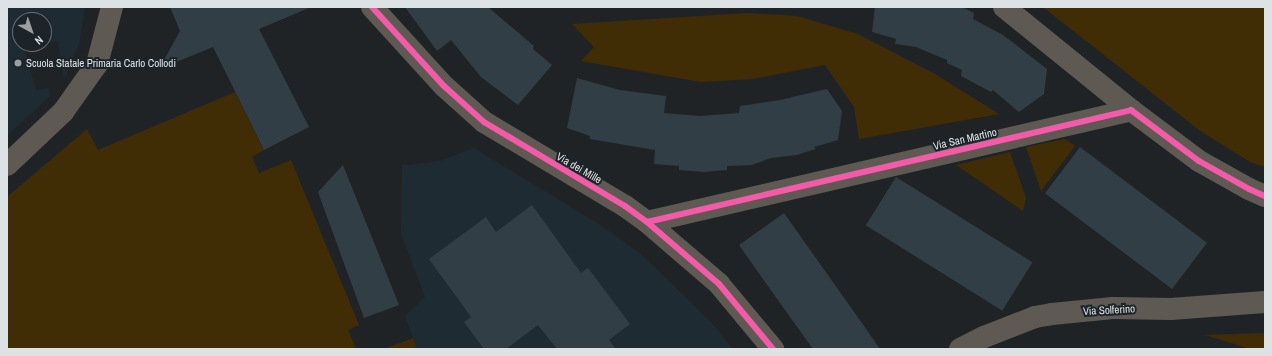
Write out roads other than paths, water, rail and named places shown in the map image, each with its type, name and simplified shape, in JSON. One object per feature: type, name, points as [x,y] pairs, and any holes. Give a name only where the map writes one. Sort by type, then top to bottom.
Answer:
[{"type":"street","points":[[7,165],[63,112],[97,64],[112,7]]},
{"type":"street","name":"Via dei Mille","points":[[372,7],[444,86],[484,122],[624,206],[647,222],[719,284],[773,349]]},
{"type":"street","points":[[1004,7],[1131,110],[1199,161],[1249,189],[1265,196]]},
{"type":"street","name":"Via San Martino","points":[[647,222],[1131,110]]},
{"type":"street","name":"Via Solferino","points":[[960,349],[984,337],[1034,318],[1052,314],[1113,308],[1171,309],[1265,302]]},
{"type":"place","name":"Scuola Statale Primaria Carlo Collodi","points":[[18,63]]}]
